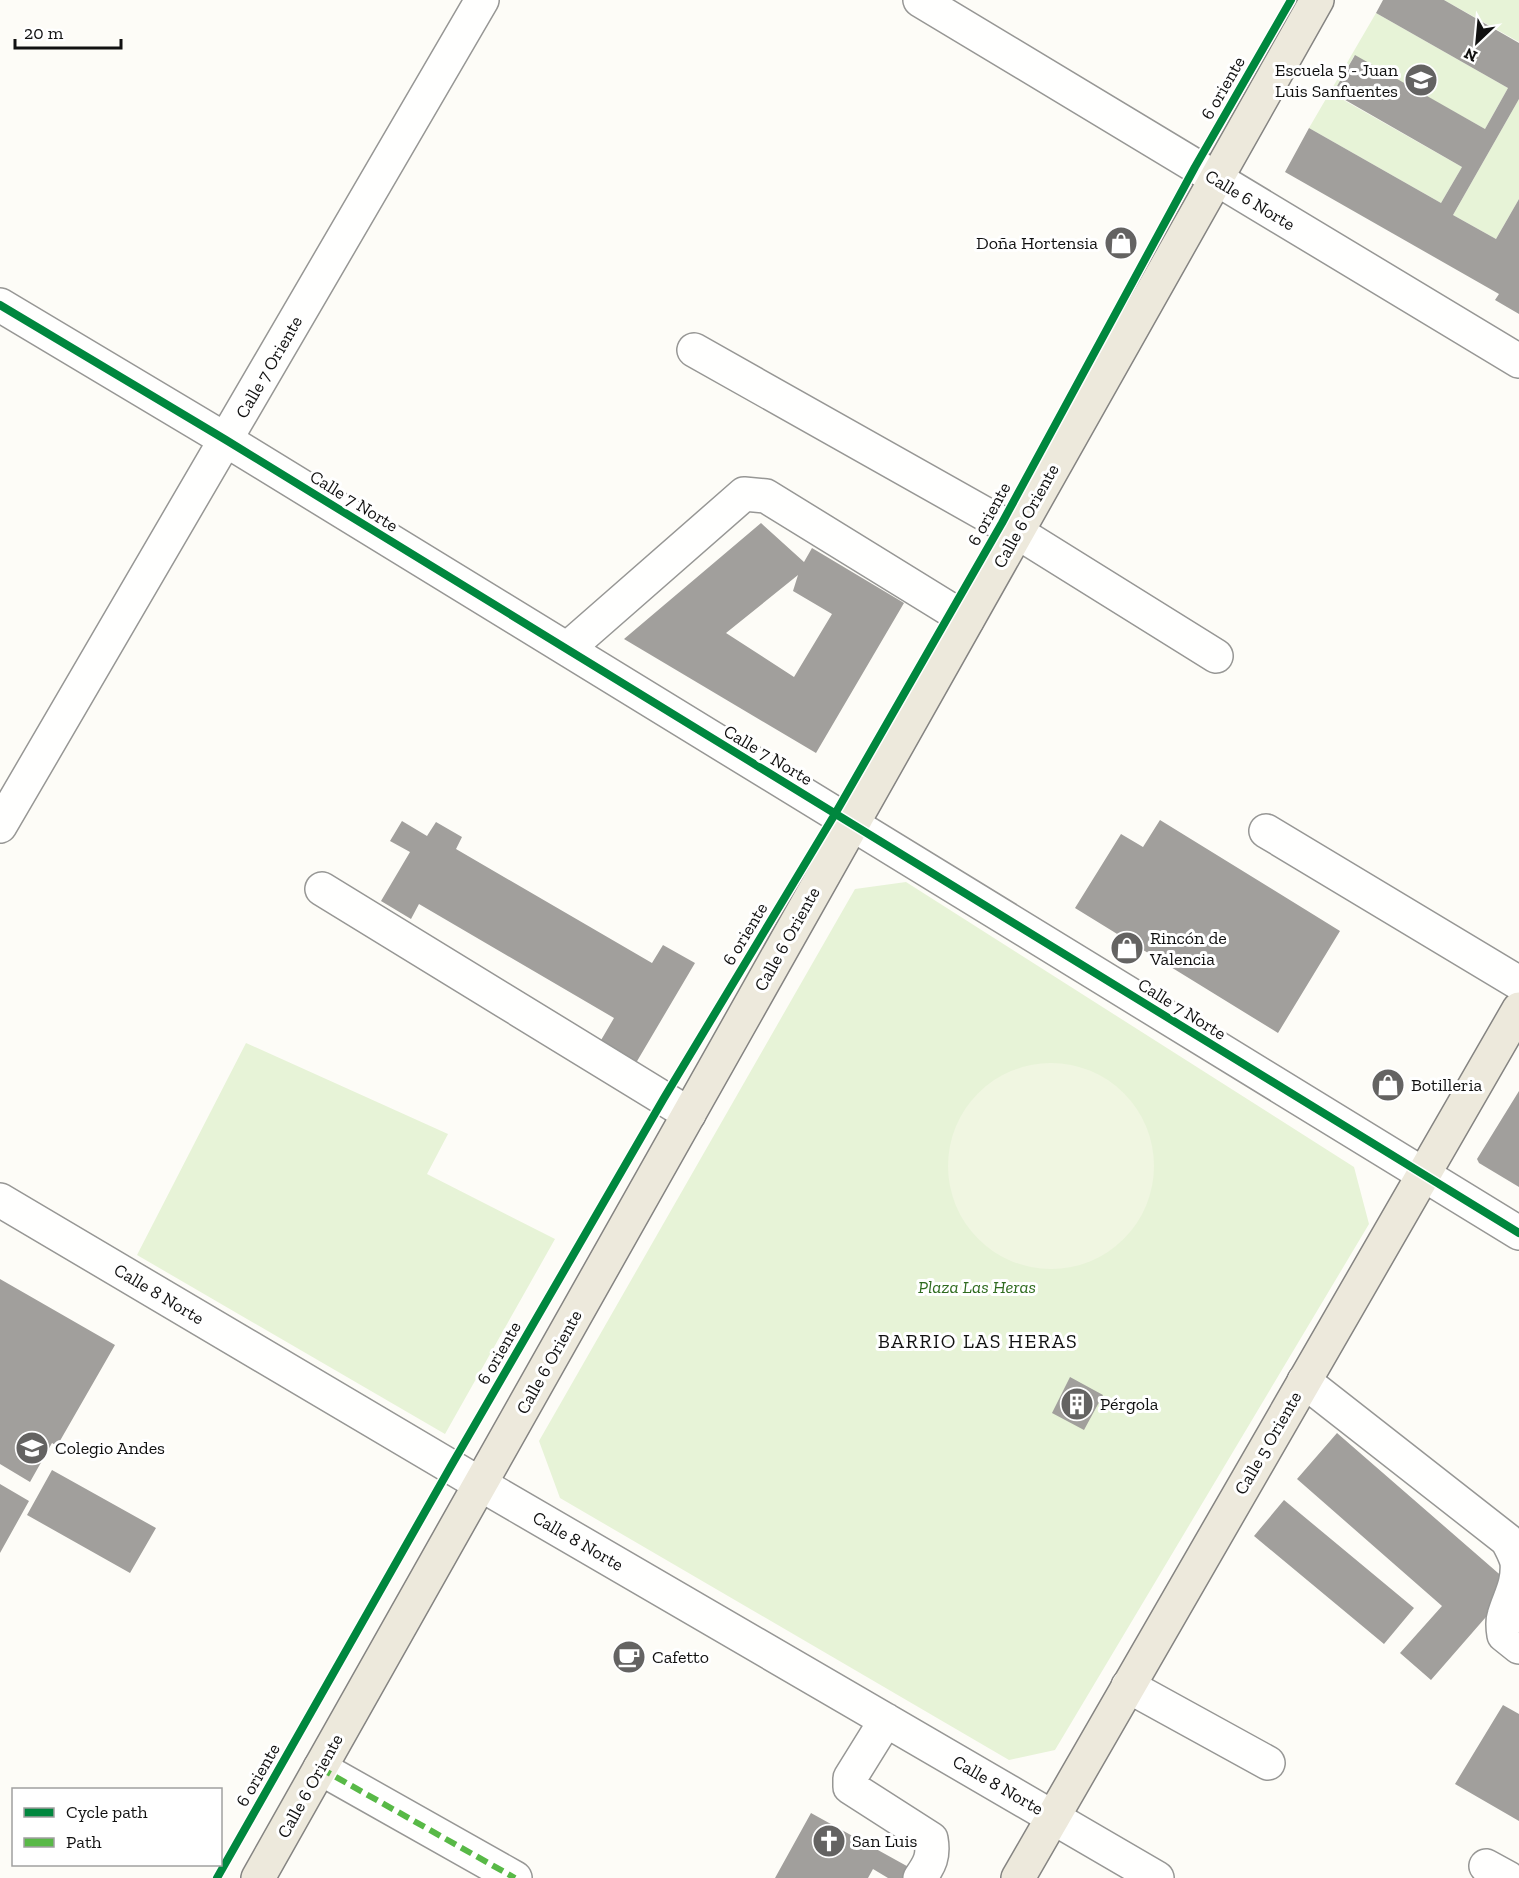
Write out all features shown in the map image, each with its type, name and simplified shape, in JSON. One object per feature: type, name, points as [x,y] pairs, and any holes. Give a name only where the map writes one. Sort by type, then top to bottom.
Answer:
[{"type":"main road","name":"Calle 6 Oriente","points":[[258,1878],[1317,0]]},
{"type":"main road","name":"Calle 5 Oriente","points":[[1018,1878],[1519,1009]]},
{"type":"street","name":"Calle 7 Oriente","points":[[0,826],[483,0]]},
{"type":"street","name":"Calle 6 Norte","points":[[920,0],[1519,361]]},
{"type":"street","name":"Calle 7 Norte","points":[[0,305],[226,440],[1519,1233]]},
{"type":"street","points":[[694,350],[1017,532],[1216,656]]},
{"type":"street","points":[[567,649],[744,494],[766,496],[967,620]]},
{"type":"street","points":[[1266,831],[1519,983]]},
{"type":"street","points":[[321,889],[689,1114]]},
{"type":"street","name":"Calle 8 Norte","points":[[0,1200],[480,1484],[1157,1878]]},
{"type":"street","points":[[1304,1381],[1507,1540],[1518,1562],[1519,1574],[1515,1593],[1504,1616],[1503,1628],[1504,1635],[1519,1647]]},
{"type":"street","points":[[1128,1686],[1268,1762]]},
{"type":"street","points":[[886,1720],[850,1778],[850,1787],[931,1839],[933,1851],[931,1863],[920,1878]]},
{"type":"street","points":[[320,1768],[515,1878]]},
{"type":"green space","points":[[1444,0],[1519,0],[1519,42]]},
{"type":"green space","points":[[1376,13],[1508,88],[1485,129],[1354,56],[1333,94],[1462,167],[1441,203],[1309,128]]},
{"type":"green space","points":[[1519,99],[1519,199],[1496,239],[1453,215]]},
{"type":"green space","name":"Plaza Las Heras","points":[[906,882],[1354,1167],[1369,1224],[1055,1750],[1009,1760],[560,1498],[539,1441],[855,889]]},
{"type":"green space","points":[[246,1043],[448,1134],[427,1174],[555,1239],[445,1434],[137,1255]]},
{"type":"green space","points":[[1051,1063],[1071,1065],[1090,1071],[1124,1093],[1146,1127],[1152,1146],[1154,1166],[1152,1186],[1146,1205],[1124,1239],[1090,1261],[1071,1267],[1051,1269],[1031,1267],[1012,1261],[978,1239],[956,1205],[950,1186],[948,1166],[950,1146],[956,1127],[978,1093],[1012,1071],[1031,1065]]},
{"type":"building","points":[[1383,0],[1444,0],[1519,43],[1519,99],[1453,215],[1496,239],[1519,199],[1519,314],[1495,300],[1499,294],[1285,172],[1309,128],[1441,203],[1462,167],[1333,93],[1355,55],[1485,129],[1508,88],[1376,13]]},
{"type":"building","points":[[761,523],[804,562],[812,548],[904,603],[816,753],[624,639]],"holes":[[[798,575],[793,591],[832,614],[794,677],[726,633]]]},
{"type":"building","points":[[1160,820],[1340,931],[1278,1033],[1075,908],[1121,834],[1143,847]]},
{"type":"building","points":[[402,821],[427,836],[436,822],[462,837],[456,849],[652,963],[663,945],[695,963],[633,1068],[597,1047],[614,1018],[419,904],[411,919],[381,901],[410,852],[390,841]]},
{"type":"building","points":[[1519,1091],[1519,1187],[1479,1163],[1477,1159]]},
{"type":"building","points":[[0,1279],[115,1345],[57,1446],[52,1443],[30,1482],[0,1464]]},
{"type":"building","name":"Pérgola","points":[[1070,1377],[1103,1395],[1084,1430],[1052,1413]]},
{"type":"building","points":[[1337,1433],[1513,1586],[1431,1680],[1400,1653],[1442,1606],[1297,1479]]},
{"type":"building","points":[[52,1470],[156,1528],[130,1573],[27,1515]]},
{"type":"building","points":[[0,1484],[29,1501],[0,1553]]},
{"type":"building","points":[[1284,1500],[1414,1608],[1384,1644],[1254,1536]]},
{"type":"building","points":[[1503,1705],[1519,1714],[1519,1821],[1455,1784]]},
{"type":"building","name":"San Luis","points":[[811,1813],[914,1870],[909,1878],[888,1878],[873,1869],[868,1878],[775,1878]]},
{"type":"marked path","points":[[320,1768],[515,1878]]},
{"type":"cycle path","name":"6 oriente","points":[[217,1878],[451,1466],[664,1098],[835,814],[1002,523],[1195,167],[1291,0]]},
{"type":"cycle path","points":[[0,305],[226,440],[1519,1233]]},
{"type":"place","name":"Escuela 5 - Juan Luis Sanfuentes","points":[[1421,80]]},
{"type":"place","name":"Doña Hortensia","points":[[1121,243]]},
{"type":"place","name":"Rincón de Valencia","points":[[1127,948]]},
{"type":"place","name":"Botilleria","points":[[1388,1085]]},
{"type":"place","name":"Pérgola","points":[[1077,1404]]},
{"type":"place","name":"Colegio Andes","points":[[32,1448]]},
{"type":"place","name":"Cafetto","points":[[629,1657]]},
{"type":"place","name":"San Luis","points":[[829,1841]]},
{"type":"district","name":"BARRIO LAS HERAS","points":[[978,1341]]}]
